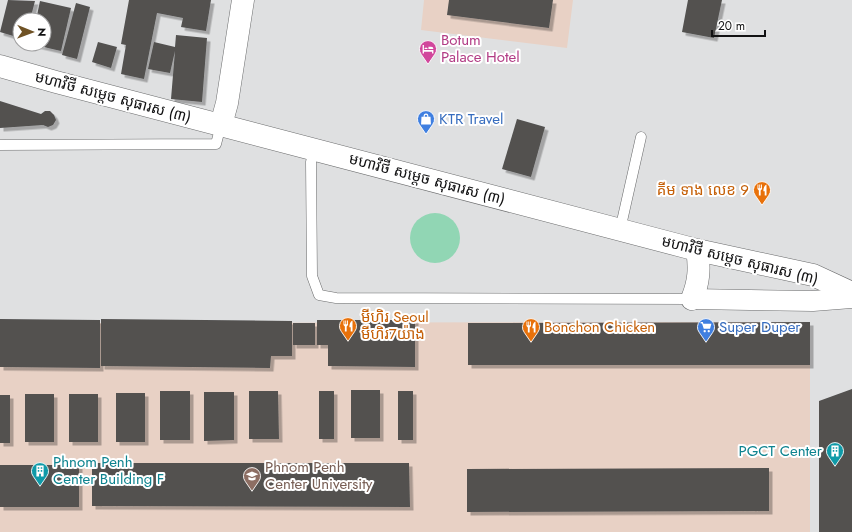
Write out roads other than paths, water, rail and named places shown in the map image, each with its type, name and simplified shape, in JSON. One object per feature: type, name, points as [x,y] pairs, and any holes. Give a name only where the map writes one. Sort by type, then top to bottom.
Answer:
[{"type":"street","points":[[221,125],[227,103],[243,0]]},
{"type":"street","name":"មហាវិថី សម្តេច សុធារស (៣)","points":[[0,66],[620,230],[698,250],[813,275],[852,293]]},
{"type":"street","points":[[698,250],[700,275],[692,299],[813,301],[852,298]]},
{"type":"lane","points":[[0,146],[216,144],[221,125]]},
{"type":"lane","points":[[620,230],[641,137]]},
{"type":"lane","points":[[314,149],[311,162],[312,276],[319,295],[344,298],[692,299]]},
{"type":"place","name":"Botum Palace Hotel","points":[[428,64]]},
{"type":"place","name":"KTR Travel","points":[[426,134]]},
{"type":"place","name":"គីម ទាង លេខ 9","points":[[762,205]]},
{"type":"place","name":"មីហិរ Seoul មីហិរ7យ៉ាង","points":[[348,341]]},
{"type":"place","name":"Bonchon Chicken","points":[[531,342]]},
{"type":"place","name":"Super Duper","points":[[706,342]]},
{"type":"place","name":"PGCT Center","points":[[835,466]]},
{"type":"place","name":"Phnom Penh Center Building F","points":[[40,486]]},
{"type":"place","name":"Phnom Penh Center University","points":[[252,491]]}]
